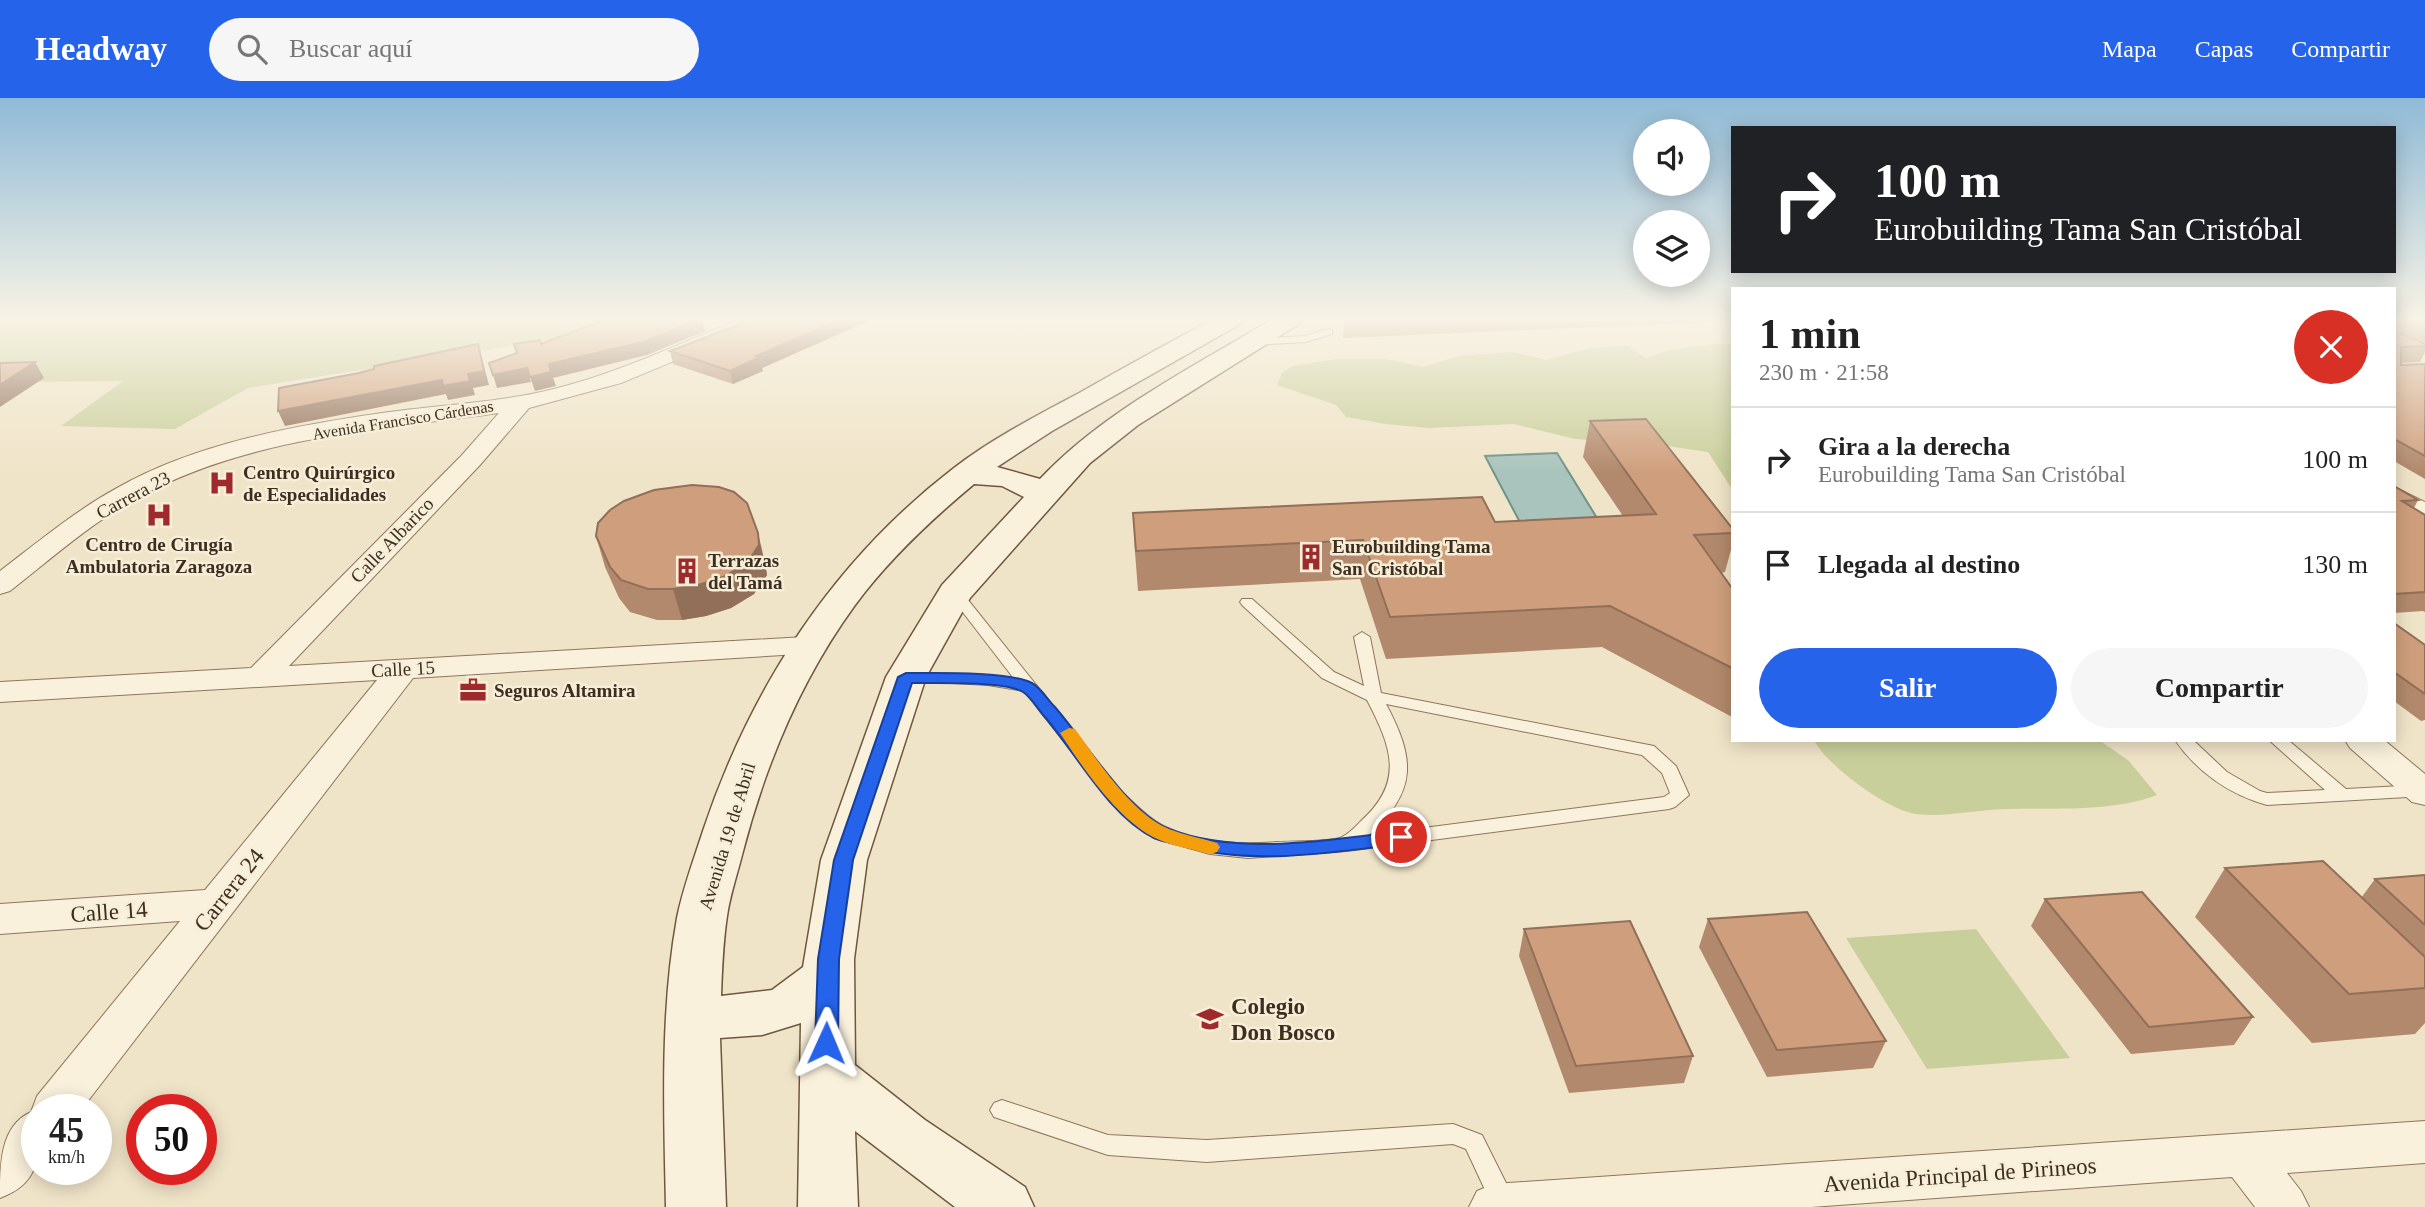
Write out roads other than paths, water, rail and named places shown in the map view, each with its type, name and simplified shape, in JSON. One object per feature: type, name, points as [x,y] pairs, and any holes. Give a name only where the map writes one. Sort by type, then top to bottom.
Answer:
[{"type":"main road","name":"Avenida 19 de Abril","points":[[696,1207],[694,1019],[702,921],[733,803],[762,731],[805,646],[854,579],[920,513],[966,474],[1038,426],[1140,370]]},
{"type":"main road","points":[[828,1207],[828,976],[844,860],[906,677],[955,593],[1042,494],[1075,461],[1128,419],[1207,370]]},
{"type":"main road","points":[[1004,449],[1028,461],[1075,461]]},
{"type":"main road","points":[[966,474],[1004,475],[1042,494]]},
{"type":"main road","points":[[694,1019],[762,1014],[789,1006],[828,976]]},
{"type":"main road","points":[[826,1074],[905,1138],[1004,1207]]},
{"type":"street","name":"Avenida Francisco Cárdenas","points":[[202,462],[269,442],[377,422],[521,403],[596,383],[630,370]]},
{"type":"street","name":"Calle Albarico","points":[[262,675],[471,460],[521,403]]},
{"type":"street","name":"Carrera 23","points":[[0,585],[117,499],[149,482],[202,462]]},
{"type":"street","points":[[2396,496],[2425,514]]},
{"type":"street","name":"Calle 15","points":[[0,692],[805,646]]},
{"type":"street","name":"Carrera 24","points":[[66,1094],[403,669]]},
{"type":"street","points":[[2364,742],[2424,792]]},
{"type":"street","name":"Calle 14","points":[[0,919],[218,904]]},
{"type":"street","name":"Avenida Principal de Pirineos","points":[[1500,1206],[1670,1201],[2425,1142]]},
{"type":"street","points":[[0,1176],[21,1150]]},
{"type":"street","points":[[2244,1155],[2284,1207]]},
{"type":"lane","points":[[955,593],[1116,796],[1134,814],[1161,833],[1210,847],[1248,851],[1347,844],[1669,803],[1680,795],[1670,770],[1648,750],[1374,697],[1328,675],[1247,602]]},
{"type":"lane","points":[[1347,844],[1391,800],[1400,773],[1396,740],[1374,697],[1362,637]]},
{"type":"lane","points":[[906,677],[988,680],[1028,687]]},
{"type":"lane","points":[[2185,742],[2228,784],[2248,795],[2267,799],[2424,792]]},
{"type":"lane","points":[[2279,742],[2343,795]]},
{"type":"lane","points":[[1002,1110],[1108,1145],[1207,1151],[1453,1133],[1474,1142],[1500,1206]]},
{"type":"water","points":[[1557,453],[1613,544],[1533,547],[1485,456]]},
{"type":"place","name":"Centro Quirúrgico de Especialidades","points":[[222,483]]},
{"type":"place","name":"Centro de Cirugía Ambulatoria Zaragoza","points":[[159,515]]},
{"type":"place","name":"Eurobuilding Tama San Cristóbal","points":[[1311,557]]},
{"type":"place","name":"Terrazas del Tamá","points":[[687,571]]},
{"type":"place","name":"Seguros Altamira","points":[[473,690]]},
{"type":"place","name":"Colegio Don Bosco","points":[[1210,1019]]}]
